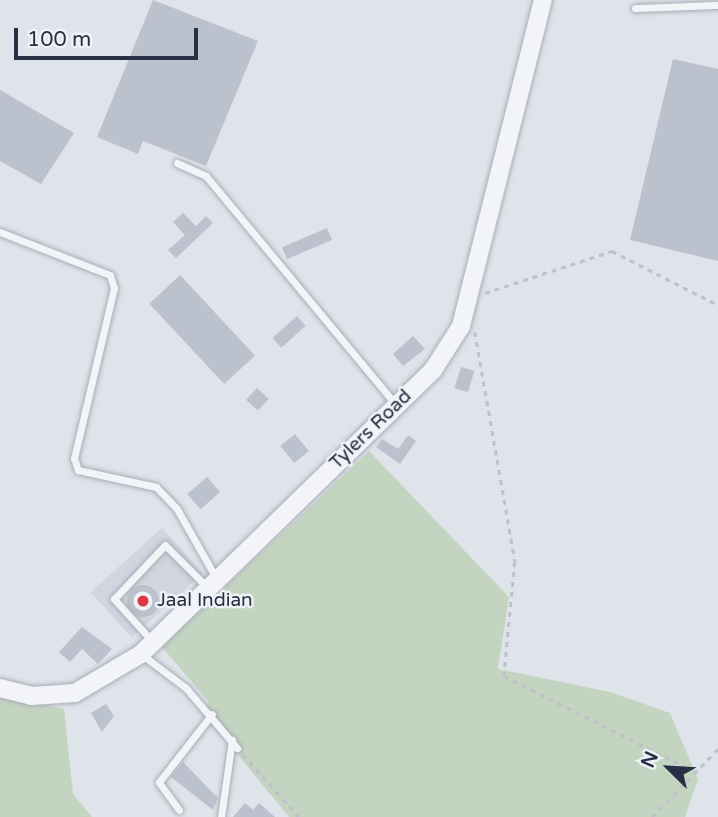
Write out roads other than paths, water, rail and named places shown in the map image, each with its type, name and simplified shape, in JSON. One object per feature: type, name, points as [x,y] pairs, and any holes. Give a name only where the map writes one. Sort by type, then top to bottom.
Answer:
[{"type":"street","name":"Tylers Road","points":[[0,688],[31,696],[75,693],[147,648],[397,405],[449,349],[469,298],[542,0]]},
{"type":"lane","points":[[635,8],[718,5]]},
{"type":"lane","points":[[177,163],[205,176],[397,405]]},
{"type":"lane","points":[[0,232],[110,275],[114,288],[74,458],[78,470],[156,487],[177,509],[212,583]]},
{"type":"lane","points":[[212,583],[165,545],[114,599],[147,648],[212,714],[237,748]]},
{"type":"lane","points":[[179,810],[159,782],[212,714]]},
{"type":"lane","points":[[221,817],[232,740]]},
{"type":"place","name":"Jaal Indian","points":[[143,601]]}]
